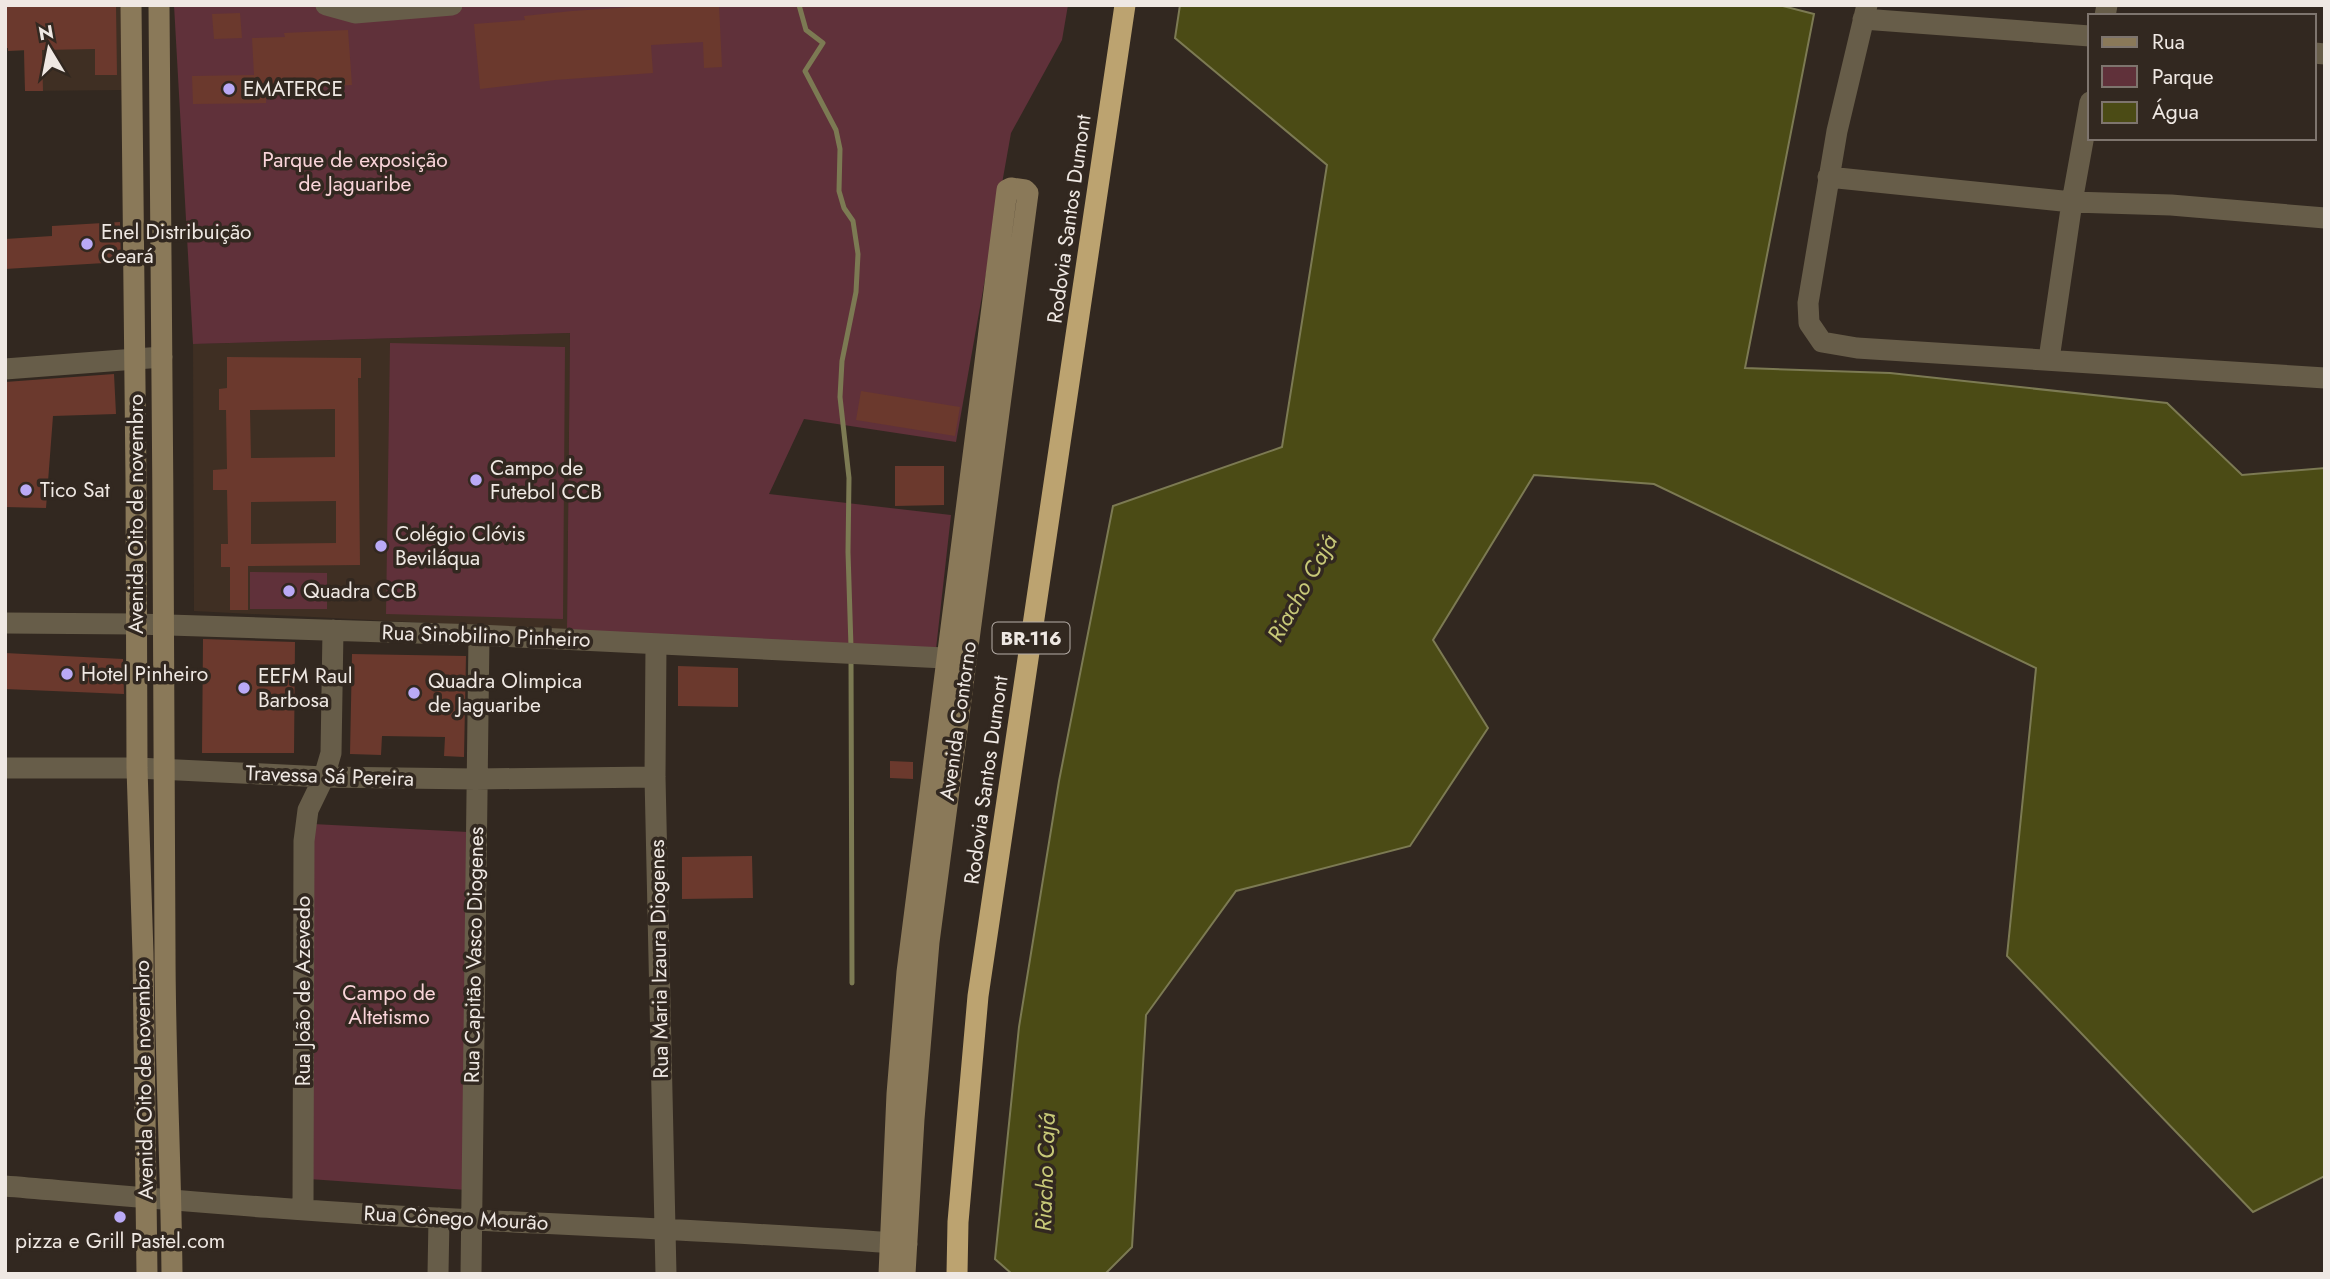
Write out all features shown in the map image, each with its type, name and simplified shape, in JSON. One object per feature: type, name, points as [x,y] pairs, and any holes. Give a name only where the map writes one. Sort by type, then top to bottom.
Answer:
[{"type":"highway","name":"Rodovia Santos Dumont","points":[[957,1274],[958,1222],[978,996],[1125,5]]},
{"type":"main road","name":"Avenida Oito de novembro","points":[[131,5],[137,768],[143,954],[146,1274]]},
{"type":"main road","name":"Avenida Oito de novembro","points":[[159,5],[161,481],[166,770],[165,951],[172,1274]]},
{"type":"main road","points":[[905,1274],[898,1244],[905,995],[958,658],[988,418],[1007,190]]},
{"type":"main road","points":[[143,954],[165,951]]},
{"type":"main road","points":[[889,1274],[898,1244]]},
{"type":"street","points":[[326,5],[355,13],[452,5]]},
{"type":"street","points":[[2088,36],[1865,12],[1839,120],[1808,303],[1809,323],[1822,342],[1857,348],[2325,378]]},
{"type":"street","points":[[2049,359],[2088,113]]},
{"type":"street","points":[[1828,177],[2072,202],[2171,205],[2325,218]]},
{"type":"street","points":[[5,369],[162,356]]},
{"type":"street","name":"Rua Sinobilino Pinheiro","points":[[5,623],[137,624],[479,635],[958,658]]},
{"type":"street","name":"Rua João de Azevedo","points":[[303,1209],[304,841],[308,810],[324,777],[332,740],[333,630]]},
{"type":"street","name":"Rua Capitão Vasco Diogenes","points":[[471,1274],[479,635]]},
{"type":"street","name":"Rua Maria Izaura Diogenes","points":[[656,644],[655,777],[666,1274]]},
{"type":"street","name":"Travessa Sá Pereira","points":[[5,768],[137,768],[324,777],[655,777]]},
{"type":"street","name":"Rua Cônego Mourão","points":[[5,1186],[439,1218],[665,1228],[898,1244]]},
{"type":"street","points":[[438,1274],[439,1218]]},
{"type":"shaded area","points":[[7,5],[121,5],[123,90],[25,91],[24,51],[8,51]]},
{"type":"shaded area","name":"Colégio Clóvis Beviláqua","points":[[570,333],[567,630],[194,611],[193,344]]},
{"type":"green space","name":"Parque de exposição de Jaguaribe","points":[[174,5],[1068,5],[1062,40],[1011,133],[956,442],[804,419],[769,494],[951,515],[936,649],[567,630],[570,333],[193,344]]},
{"type":"green space","name":"Campo de Futebol CCB","points":[[390,343],[565,347],[563,619],[386,614]]},
{"type":"green space","name":"Quadra CCB","points":[[250,572],[327,573],[327,609],[250,609]]},
{"type":"green space","name":"Campo de Altetismo","points":[[313,824],[468,832],[467,1190],[309,1179]]},
{"type":"water","points":[[1180,5],[1779,5],[1814,14],[1745,368],[1890,373],[2167,403],[2242,475],[2325,468],[2325,1176],[2253,1212],[2007,956],[2036,668],[1654,484],[1534,475],[1433,640],[1488,728],[1410,846],[1236,891],[1146,1015],[1132,1247],[1105,1274],[1012,1274],[995,1259],[1019,1027],[1059,781],[1113,506],[1282,447],[1327,165],[1175,38]]},
{"type":"building","points":[[7,5],[116,5],[117,75],[95,75],[95,49],[42,50],[43,91],[25,91],[24,50],[8,51],[8,48],[5,48]]},
{"type":"building","points":[[664,5],[719,5],[722,67],[704,68],[703,42],[651,45],[653,73],[480,89],[474,24],[525,20],[524,16],[572,11]]},
{"type":"building","points":[[240,13],[242,38],[214,39],[212,14]]},
{"type":"building","points":[[348,30],[352,85],[266,90],[266,103],[193,104],[192,76],[254,75],[252,38],[285,37],[284,33]]},
{"type":"building","name":"Enel Distribuição Ceará","points":[[120,222],[121,262],[5,269],[5,239],[52,236],[52,226]]},
{"type":"building","points":[[227,357],[361,358],[361,378],[358,378],[360,565],[248,566],[248,610],[230,610],[230,567],[221,567],[221,544],[228,544],[227,490],[213,490],[213,470],[227,469],[226,410],[219,410],[219,389],[227,388]],"holes":[[[335,409],[335,457],[251,458],[250,410]],[[336,501],[336,543],[251,544],[251,502]]]},
{"type":"building","points":[[114,374],[116,414],[53,416],[46,508],[5,507],[5,382]]},
{"type":"building","points":[[861,391],[960,407],[955,436],[856,420]]},
{"type":"building","points":[[895,466],[944,466],[944,505],[895,506]]},
{"type":"building","name":"EEFM Raul Barbosa","points":[[203,639],[295,642],[294,753],[202,753]]},
{"type":"building","name":"Hotel Pinheiro","points":[[5,653],[123,659],[124,694],[5,689]]},
{"type":"building","name":"Quadra Olimpica de Jaguaribe","points":[[352,654],[466,656],[464,757],[444,756],[445,737],[382,736],[381,755],[350,754]]},
{"type":"building","points":[[678,666],[738,668],[738,707],[678,706]]},
{"type":"building","points":[[890,761],[913,762],[913,779],[890,778]]},
{"type":"building","points":[[752,856],[753,898],[682,899],[682,857]]},
{"type":"waterway","name":"Riacho Cajá","points":[[799,5],[806,30],[823,43],[805,71],[836,130],[840,149],[839,191],[844,208],[853,221],[858,254],[856,292],[842,361],[840,397],[849,478],[851,647]]},
{"type":"waterway","name":"Riacho Cajá","points":[[851,657],[852,983]]},
{"type":"place","name":"EMATERCE","points":[[229,89]]},
{"type":"place","name":"Enel Distribuição Ceará","points":[[87,244]]},
{"type":"place","name":"Campo de Futebol CCB","points":[[476,480]]},
{"type":"place","name":"Tico Sat","points":[[26,490]]},
{"type":"place","name":"Colégio Clóvis Beviláqua","points":[[381,546]]},
{"type":"place","name":"Quadra CCB","points":[[289,591]]},
{"type":"place","name":"Hotel Pinheiro","points":[[67,674]]},
{"type":"place","name":"EEFM Raul Barbosa","points":[[244,688]]},
{"type":"place","name":"Quadra Olimpica de Jaguaribe","points":[[414,693]]},
{"type":"place","name":"pizza e Grill Pastel.com","points":[[120,1217]]}]
